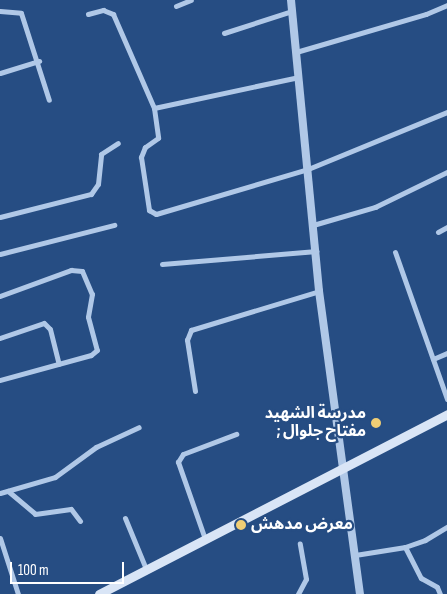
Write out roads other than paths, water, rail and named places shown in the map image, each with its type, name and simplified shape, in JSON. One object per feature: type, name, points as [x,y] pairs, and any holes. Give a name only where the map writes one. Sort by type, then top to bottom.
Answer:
[{"type":"main road","points":[[99,594],[447,414]]},
{"type":"street","points":[[176,6],[192,0]]},
{"type":"street","points":[[291,0],[319,291],[360,594]]},
{"type":"street","points":[[296,52],[426,14],[447,4]]},
{"type":"street","points":[[88,14],[103,10],[113,14],[154,108],[158,138],[144,147],[141,157],[152,212],[160,214],[308,169],[447,112]]},
{"type":"street","points":[[0,11],[21,13],[49,100]]},
{"type":"street","points":[[224,33],[292,11]]},
{"type":"street","points":[[0,73],[38,61]]},
{"type":"street","points":[[154,108],[298,77]]},
{"type":"street","points":[[0,217],[90,194],[98,184],[101,154],[118,143]]},
{"type":"street","points":[[312,225],[375,207],[447,172]]},
{"type":"street","points":[[0,254],[114,225]]},
{"type":"street","points":[[438,232],[447,227]]},
{"type":"street","points":[[162,264],[316,251]]},
{"type":"street","points":[[395,252],[447,399]]},
{"type":"street","points":[[0,296],[71,270],[84,272],[92,294],[88,317],[97,350],[91,355],[0,380]]},
{"type":"street","points":[[195,391],[187,340],[191,330],[319,291]]},
{"type":"street","points":[[0,338],[44,323],[50,329],[59,364]]},
{"type":"street","points":[[433,358],[447,353]]},
{"type":"street","points":[[0,493],[55,477],[96,447],[139,427]]},
{"type":"street","points":[[205,539],[178,462],[183,454],[236,434]]},
{"type":"street","points":[[8,491],[35,514],[71,509],[80,521]]},
{"type":"street","points":[[124,518],[146,569]]},
{"type":"street","points":[[355,555],[405,547],[425,540],[447,527]]},
{"type":"street","points":[[0,538],[18,594]]},
{"type":"street","points":[[298,594],[306,579],[300,544]]},
{"type":"street","points":[[405,547],[421,578],[437,587],[440,594]]},
{"type":"place","name":"مدرسة الشهيد ; مفتاح جلوال","points":[[376,423]]},
{"type":"place","name":"معرض مدهش","points":[[241,525]]}]
